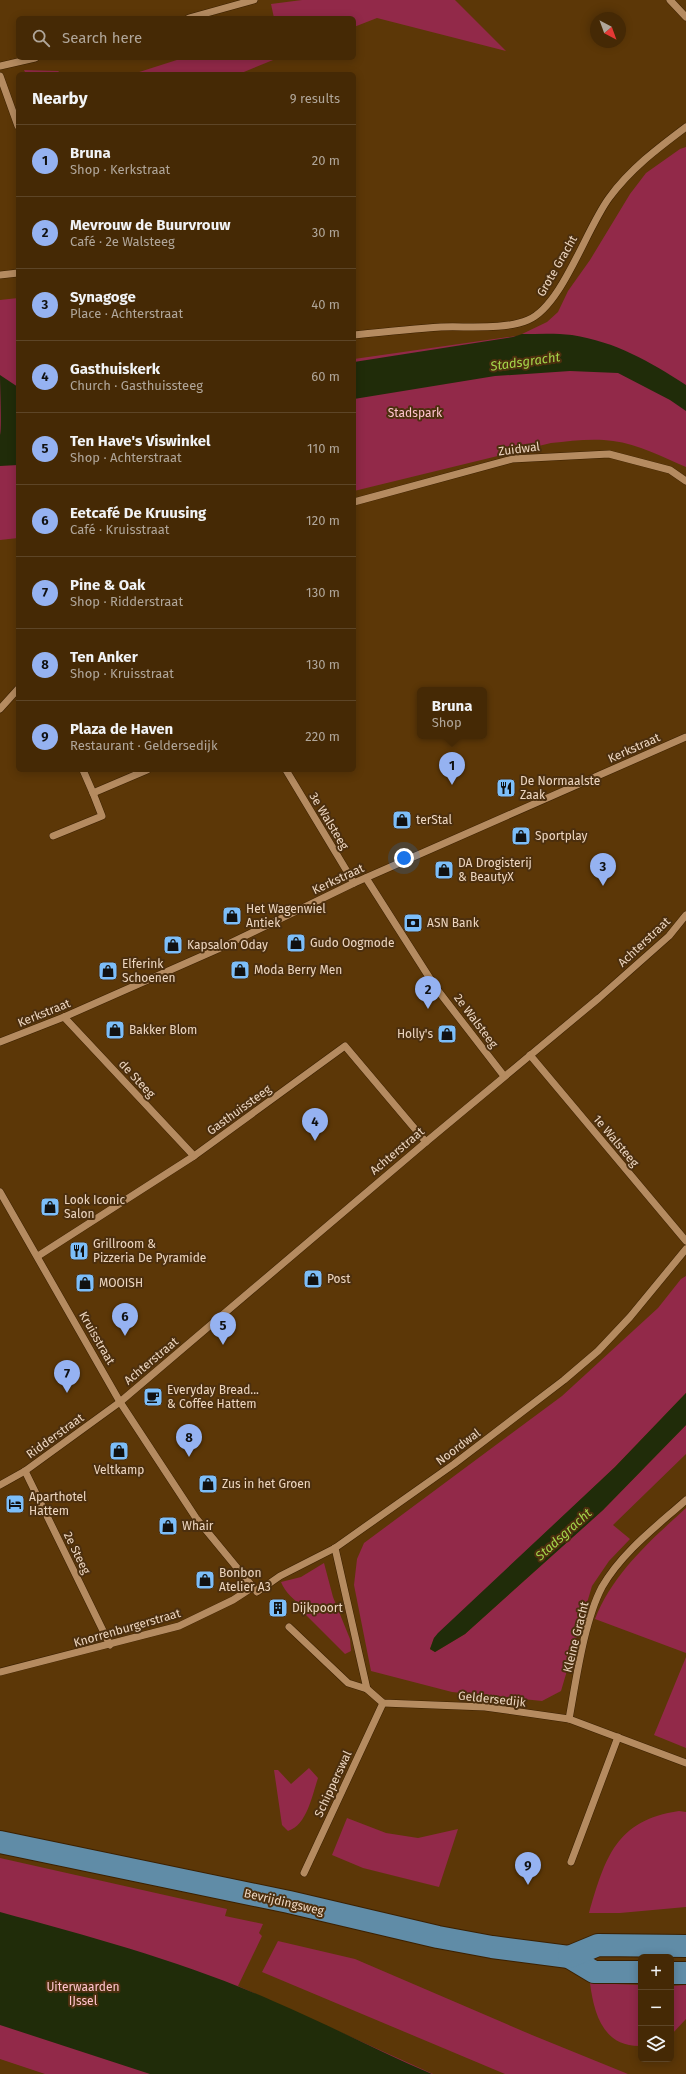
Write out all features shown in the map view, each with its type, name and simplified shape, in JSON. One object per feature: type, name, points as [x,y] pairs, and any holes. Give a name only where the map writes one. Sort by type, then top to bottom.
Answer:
[{"type":"main road","name":"Bevrijdingsweg","points":[[0,1842],[288,1902],[445,1939],[569,1957],[594,1972],[638,1972]]},
{"type":"main road","name":"Bevrijdingsweg","points":[[569,1957],[598,1946],[686,1946]]},
{"type":"main road","points":[[674,1973],[686,1973]]},
{"type":"street","points":[[196,16],[254,0]]},
{"type":"street","points":[[670,0],[686,17]]},
{"type":"street","points":[[0,66],[26,60]]},
{"type":"street","points":[[0,76],[16,120]]},
{"type":"street","name":"Grote Gracht","points":[[356,335],[440,327],[518,324],[530,320],[546,308],[564,279],[608,199],[626,176],[649,155],[686,127]]},
{"type":"street","points":[[0,275],[16,273]]},
{"type":"street","name":"Zuidwal","points":[[356,501],[512,459],[609,454],[670,470],[686,481]]},
{"type":"street","points":[[0,708],[16,691]]},
{"type":"street","name":"Kerkstraat","points":[[0,1042],[64,1017],[218,949],[354,883],[686,737]]},
{"type":"street","points":[[53,836],[102,816],[84,772]]},
{"type":"street","points":[[93,793],[142,772]]},
{"type":"street","name":"3e Walsteeg","points":[[287,772],[354,883]]},
{"type":"street","name":"2e Walsteeg","points":[[366,878],[436,988],[504,1076]]},
{"type":"street","name":"Achterstraat","points":[[120,1402],[504,1076],[599,998],[669,936],[686,915]]},
{"type":"street","name":"de Steeg","points":[[64,1017],[194,1156]]},
{"type":"street","name":"Gasthuissteeg","points":[[38,1256],[194,1156],[345,1046],[426,1142]]},
{"type":"street","name":"1e Walsteeg","points":[[530,1055],[686,1241]]},
{"type":"street","name":"Kruisstraat","points":[[0,1192],[38,1256],[120,1402],[196,1518],[255,1589]]},
{"type":"street","name":"Noordwal","points":[[335,1548],[454,1464],[564,1380],[598,1351],[630,1317],[686,1249]]},
{"type":"street","name":"Ridderstraat","points":[[0,1485],[25,1471],[120,1402]]},
{"type":"street","name":"2e Steeg","points":[[25,1471],[110,1645]]},
{"type":"street","name":"Kleine Gracht","points":[[568,1719],[595,1602],[603,1586],[618,1564],[686,1500]]},
{"type":"street","points":[[335,1548],[367,1689]]},
{"type":"street","name":"Knorrenburgerstraat","points":[[0,1672],[110,1645],[179,1626],[335,1548]]},
{"type":"street","points":[[289,1627],[348,1683],[367,1689],[383,1703]]},
{"type":"street","name":"Geldersedijk","points":[[383,1703],[486,1707],[568,1719],[686,1763]]},
{"type":"street","name":"Schipperswal","points":[[304,1873],[383,1703]]},
{"type":"street","points":[[571,1862],[618,1737]]},
{"type":"green space","points":[[302,0],[455,0],[506,51],[377,18],[356,26],[356,16],[274,16],[271,4]]},
{"type":"green space","points":[[177,60],[273,60],[244,72],[139,72]]},
{"type":"green space","points":[[24,70],[59,72],[25,72]]},
{"type":"green space","name":"Stadspark","points":[[686,147],[686,467],[650,451],[632,445],[605,440],[582,440],[551,443],[356,491],[356,359],[530,334],[522,334],[547,322],[558,312],[568,291],[590,260],[630,194],[646,173],[680,149]]},
{"type":"green space","points":[[16,298],[16,538],[0,540],[0,300]]},
{"type":"green space","points":[[686,1276],[686,1393],[615,1467],[434,1638],[430,1649],[435,1652],[465,1634],[603,1510],[686,1425],[686,1454],[613,1525],[630,1539],[609,1561],[592,1586],[561,1691],[542,1701],[452,1692],[371,1671],[354,1585],[357,1559],[364,1543],[562,1396],[658,1308],[681,1279]]},
{"type":"green space","points":[[686,1508],[686,1653],[595,1619],[603,1602],[622,1572],[660,1532]]},
{"type":"green space","points":[[324,1563],[333,1597],[350,1639],[351,1651],[345,1654],[304,1613],[304,1606],[291,1596],[281,1582],[301,1577]]},
{"type":"green space","points":[[686,1657],[686,1748],[654,1735]]},
{"type":"green space","points":[[309,1768],[318,1778],[311,1801],[300,1823],[288,1831],[282,1825],[274,1770],[278,1770],[291,1784]]},
{"type":"green space","points":[[679,1811],[686,1812],[686,1907],[620,1913],[589,1913],[601,1875],[616,1845],[627,1833],[641,1823],[658,1816]]},
{"type":"green space","points":[[347,1818],[386,1833],[418,1838],[458,1829],[439,1887],[363,1868],[332,1855]]},
{"type":"green space","name":"Uiterwaarden IJssel","points":[[0,1858],[227,1909],[225,1916],[263,1924],[259,1933],[262,1936],[238,1986],[433,2074],[45,2074],[0,2059]]},
{"type":"green space","points":[[278,1941],[355,1959],[532,2035],[628,2074],[505,2074],[262,1972]]},
{"type":"green space","points":[[590,1983],[638,1985],[638,2046],[628,2045],[609,2035],[598,2017]]},
{"type":"green space","points":[[686,1985],[686,2019],[674,2032],[674,1990],[674,1986]]},
{"type":"water","name":"Stadsgracht","points":[[522,334],[572,335],[603,342],[618,348],[645,360],[686,385],[686,411],[670,400],[618,373],[570,371],[495,376],[356,399],[356,362],[513,337]]},
{"type":"water","points":[[0,375],[16,386],[16,465],[0,466]]},
{"type":"water","name":"Stadsgracht","points":[[686,1393],[686,1425],[603,1510],[465,1634],[435,1652],[430,1649],[434,1638],[438,1633],[615,1467]]},
{"type":"water","name":"Uiterwaarden IJssel","points":[[0,1912],[138,1951],[206,1974],[293,2010],[432,2074],[150,2074],[0,2025]]},
{"type":"place","name":"Bruna","points":[[452,785]]},
{"type":"place","name":"De Normaalste Zaak","points":[[506,788]]},
{"type":"place","name":"terStal","points":[[402,820]]},
{"type":"place","name":"Sportplay","points":[[521,836]]},
{"type":"place","name":"DA Drogisterij & BeautyX","points":[[444,870]]},
{"type":"place","name":"Synagoge","points":[[603,886]]},
{"type":"place","name":"Het Wagenwiel Antiek","points":[[232,916]]},
{"type":"place","name":"ASN Bank","points":[[413,923]]},
{"type":"place","name":"Gudo Oogmode","points":[[296,943]]},
{"type":"place","name":"Kapsalon Oday","points":[[173,945]]},
{"type":"place","name":"Moda Berry Men","points":[[240,970]]},
{"type":"place","name":"Elferink Schoenen","points":[[108,971]]},
{"type":"place","name":"Mevrouw de Buurvrouw","points":[[428,1009]]},
{"type":"place","name":"Bakker Blom","points":[[115,1030]]},
{"type":"place","name":"Holly's","points":[[447,1034]]},
{"type":"place","name":"Gasthuiskerk","points":[[315,1141]]},
{"type":"place","name":"Look Iconic Salon","points":[[50,1207]]},
{"type":"place","name":"Grillroom & Pizzeria De Pyramide","points":[[79,1251]]},
{"type":"place","name":"Post","points":[[313,1279]]},
{"type":"place","name":"MOOISH","points":[[85,1283]]},
{"type":"place","name":"Eetcafé De Kruusing","points":[[125,1336]]},
{"type":"place","name":"Ten Have's Viswinkel","points":[[223,1345]]},
{"type":"place","name":"Pine & Oak","points":[[67,1393]]},
{"type":"place","name":"Everyday Bread... & Coffee Hattem","points":[[153,1397]]},
{"type":"place","name":"Veltkamp","points":[[119,1451]]},
{"type":"place","name":"Ten Anker","points":[[189,1457]]},
{"type":"place","name":"Zus in het Groen","points":[[208,1484]]},
{"type":"place","name":"Aparthotel Hattem","points":[[15,1504]]},
{"type":"place","name":"Whair","points":[[168,1526]]},
{"type":"place","name":"Bonbon Atelier A3","points":[[205,1580]]},
{"type":"place","name":"Dijkpoort","points":[[278,1608]]},
{"type":"place","name":"Plaza de Haven","points":[[528,1885]]}]
